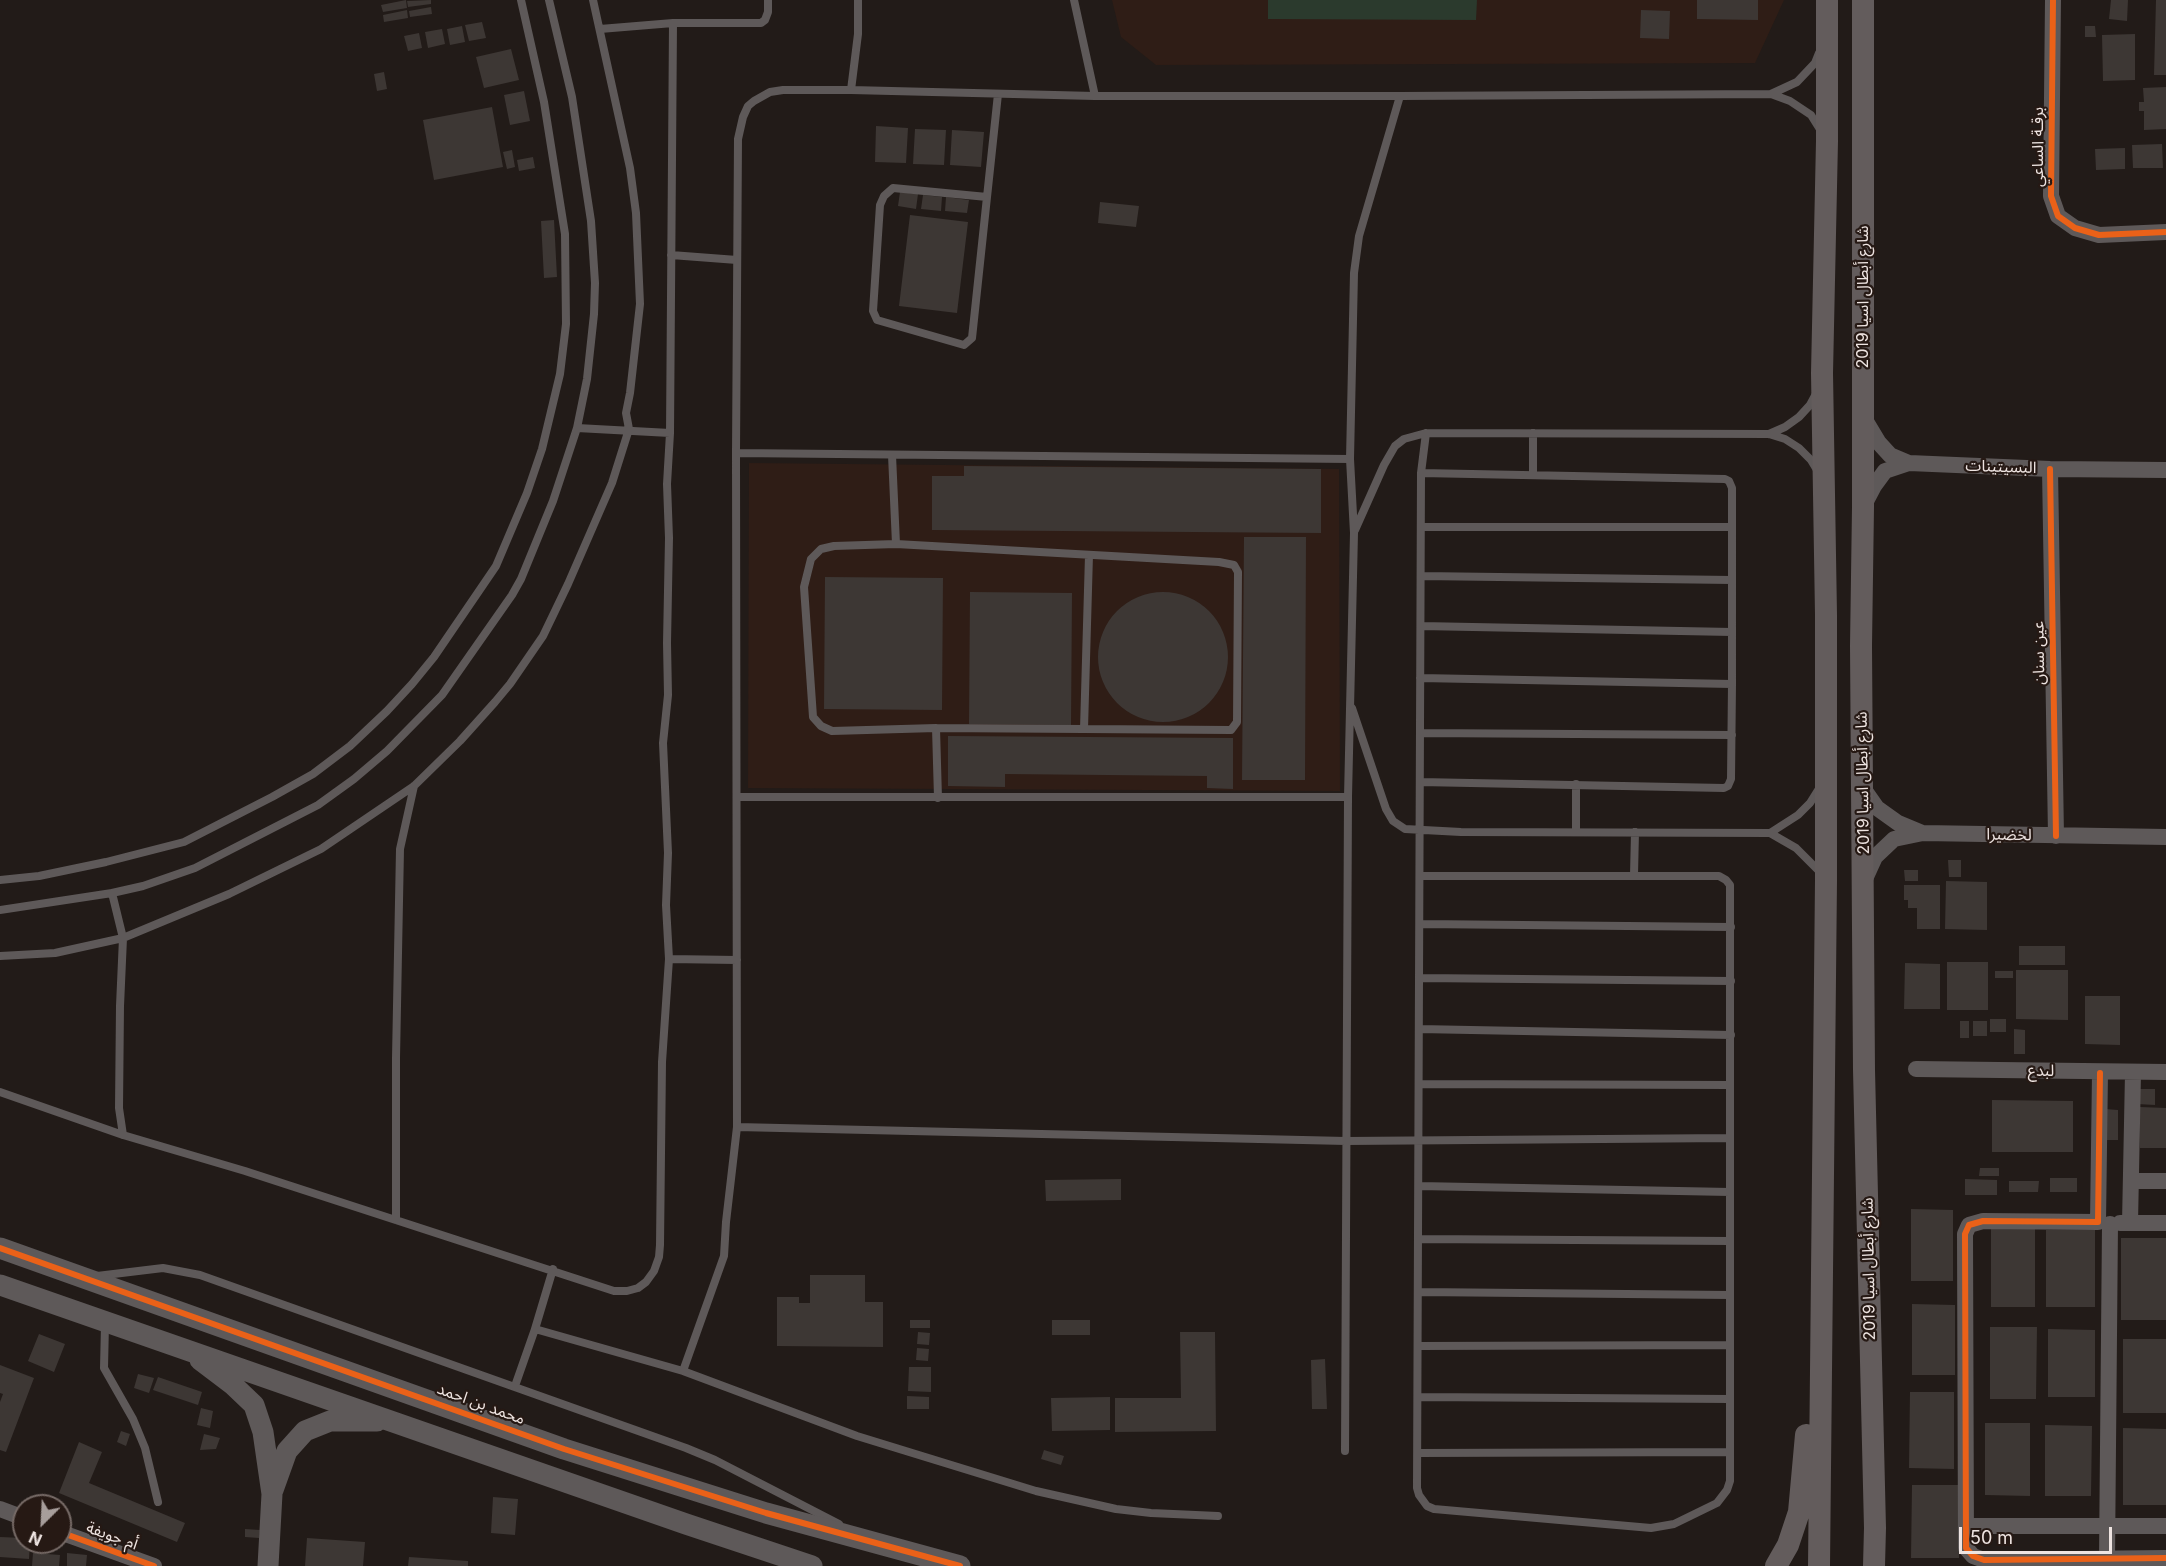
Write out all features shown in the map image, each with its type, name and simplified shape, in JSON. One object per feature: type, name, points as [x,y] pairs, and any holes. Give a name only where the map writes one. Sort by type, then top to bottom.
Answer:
[{"type":"main road","points":[[1819,1566],[1826,880],[1826,615],[1822,373],[1827,141],[1827,0]]},
{"type":"main road","name":"شارع أبطال اسيا 2019","points":[[1863,0],[1861,646],[1864,1070],[1874,1566]]},
{"type":"main road","points":[[1776,1566],[1788,1545],[1799,1512],[1814,1368],[1821,1342]]},
{"type":"main road","points":[[1820,1425],[1827,1434],[1833,1451],[1833,1566]]},
{"type":"main road","points":[[1875,1528],[1881,1566]]},
{"type":"street","name":"برقـة الساعي","points":[[2053,0],[2051,196],[2058,216],[2075,228],[2099,235],[2166,232]]},
{"type":"street","name":"البسيتينات","points":[[1863,417],[1879,443],[1890,455],[1909,463],[2050,469],[2166,470]]},
{"type":"street","name":"البسيتينات","points":[[1863,507],[1885,471],[1909,463]]},
{"type":"street","name":"عين سنان","points":[[2050,469],[2056,836]]},
{"type":"street","name":"لخضيرا","points":[[1863,788],[1876,808],[1898,824],[1923,833]]},
{"type":"street","name":"لخضيرا","points":[[1864,882],[1875,857],[1894,840],[1923,833],[2166,837]]},
{"type":"street","name":"لبدع","points":[[1916,1069],[2166,1072]]},
{"type":"street","points":[[2100,1073],[2104,1223],[2107,1558]]},
{"type":"street","points":[[2130,1222],[2133,1073]]},
{"type":"street","points":[[2131,1181],[2166,1181]]},
{"type":"street","points":[[2166,1223],[1983,1221],[1969,1225],[1965,1234],[1966,1548],[1973,1556],[1984,1560],[2166,1558]]},
{"type":"street","name":"محمد بن احمد","points":[[0,1248],[564,1449],[766,1513],[960,1566]]},
{"type":"street","points":[[0,1285],[812,1566]]},
{"type":"street","points":[[180,1346],[233,1385],[254,1405],[263,1432],[272,1494],[268,1566]]},
{"type":"street","points":[[272,1494],[287,1451],[305,1431],[330,1421],[396,1422]]},
{"type":"street","points":[[1967,1526],[2166,1526]]},
{"type":"street","name":"أم جويفة","points":[[72,1538],[117,1560],[154,1566]]},
{"type":"lane","points":[[0,880],[39,876],[184,842],[314,774],[350,746],[412,684],[441,647],[496,566],[528,493],[542,449],[561,374],[566,324],[565,234],[544,102],[521,0]]},
{"type":"lane","points":[[0,910],[143,886],[195,868],[318,805],[354,779],[414,725],[442,695],[521,579],[553,501],[577,428],[587,379],[594,314],[591,221],[572,97],[549,0]]},
{"type":"lane","points":[[0,956],[55,953],[123,938],[229,894],[321,849],[414,786],[460,741],[495,702],[543,636],[608,493],[629,429],[626,413],[640,304],[636,213],[630,168],[593,0]]},
{"type":"lane","points":[[600,28],[673,23],[760,23],[765,20],[768,12],[768,0]]},
{"type":"lane","points":[[851,90],[858,34],[858,0]]},
{"type":"lane","points":[[1074,0],[1095,96]]},
{"type":"lane","points":[[0,1092],[123,1135],[245,1171],[553,1269],[614,1291],[638,1288],[654,1271],[660,1245],[662,1062],[669,959],[666,905],[668,853],[663,743],[668,695],[667,484],[670,433],[673,23]]},
{"type":"lane","points":[[1771,94],[1797,82],[1809,70],[1815,63],[1827,36]]},
{"type":"lane","points":[[683,1371],[724,1256],[737,1127],[738,139],[748,106],[770,92],[783,90],[1095,96],[1771,94],[1790,101],[1811,115],[1827,141]]},
{"type":"lane","points":[[987,197],[893,188],[884,196],[880,205],[873,311],[878,320],[963,345],[972,338],[998,94]]},
{"type":"lane","points":[[1345,1451],[1348,797],[1354,533],[1350,459],[1355,260],[1359,236],[1400,96]]},
{"type":"lane","points":[[671,255],[737,260]]},
{"type":"lane","points":[[1769,434],[1785,427],[1810,405],[1818,390],[1822,373]]},
{"type":"lane","points":[[577,428],[670,433]]},
{"type":"lane","points":[[1354,533],[1395,446],[1404,439],[1426,433],[1769,434],[1785,439],[1811,460],[1820,474],[1824,490]]},
{"type":"lane","points":[[1420,876],[1634,875],[1723,878],[1730,885],[1730,1481],[1723,1497],[1717,1503],[1674,1524],[1651,1528],[1434,1509],[1427,1506],[1419,1495],[1420,576],[1421,473],[1426,433]]},
{"type":"lane","points":[[1533,433],[1533,475]]},
{"type":"lane","points":[[736,453],[1350,459]]},
{"type":"lane","points":[[892,455],[896,544]]},
{"type":"lane","points":[[1420,782],[1724,788],[1728,786],[1731,779],[1732,735],[1731,484],[1725,479],[1421,473]]},
{"type":"lane","points":[[1421,527],[1731,527]]},
{"type":"lane","points":[[896,544],[1089,555],[1219,562],[1234,565],[1238,572],[1237,722],[1231,730],[936,728],[832,731],[821,726],[813,717],[804,587],[811,559],[821,549],[834,546],[896,544]]},
{"type":"lane","points":[[1084,729],[1089,555]]},
{"type":"lane","points":[[1420,576],[1732,580]]},
{"type":"lane","points":[[1421,626],[1732,632]]},
{"type":"lane","points":[[1420,678],[1732,684]]},
{"type":"lane","points":[[1350,702],[1389,815],[1393,821],[1406,829],[1770,833],[1796,848],[1818,868],[1826,880]]},
{"type":"lane","points":[[936,728],[938,798]]},
{"type":"lane","points":[[1420,733],[1732,735]]},
{"type":"lane","points":[[1770,833],[1798,815],[1819,789],[1825,774]]},
{"type":"lane","points":[[1576,784],[1576,831]]},
{"type":"lane","points":[[396,1220],[400,849],[414,786]]},
{"type":"lane","points":[[736,797],[1348,797]]},
{"type":"lane","points":[[1634,875],[1635,832]]},
{"type":"lane","points":[[112,893],[123,938],[119,1108],[123,1135]]},
{"type":"lane","points":[[1420,924],[1731,927]]},
{"type":"lane","points":[[669,959],[737,960]]},
{"type":"lane","points":[[1420,978],[1731,981]]},
{"type":"lane","points":[[1419,1029],[1731,1035]]},
{"type":"lane","points":[[1419,1084],[1730,1085]]},
{"type":"lane","points":[[737,1127],[1346,1140],[1731,1138]]},
{"type":"lane","points":[[1419,1186],[1730,1192]]},
{"type":"lane","points":[[1419,1239],[1730,1241]]},
{"type":"lane","points":[[83,1277],[163,1268],[189,1272],[515,1386],[700,1454],[871,1542]]},
{"type":"lane","points":[[515,1386],[553,1269]]},
{"type":"lane","points":[[1419,1292],[1730,1295]]},
{"type":"lane","points":[[105,1320],[104,1368],[133,1419],[145,1448],[158,1502]]},
{"type":"lane","points":[[535,1329],[683,1371],[857,1436],[1036,1491],[1116,1509],[1218,1516]]},
{"type":"lane","points":[[1419,1346],[1730,1345]]},
{"type":"lane","points":[[1418,1396],[1730,1399]]},
{"type":"lane","points":[[1418,1453],[1730,1452]]},
{"type":"shaded area","points":[[1112,0],[1784,0],[1755,63],[1156,65],[1121,37]]},
{"type":"shaded area","points":[[749,463],[1339,469],[1340,791],[748,788]]},
{"type":"green space","points":[[1268,0],[1477,0],[1476,20],[1268,19]]},
{"type":"building","points":[[406,0],[407,8],[383,12],[381,5]]},
{"type":"building","points":[[431,0],[431,4],[408,7],[407,1]]},
{"type":"building","points":[[1697,0],[1758,0],[1758,20],[1697,19]]},
{"type":"building","points":[[2111,0],[2128,0],[2127,21],[2109,19]]},
{"type":"building","points":[[2156,0],[2166,0],[2166,75],[2154,75]]},
{"type":"building","points":[[431,7],[432,14],[410,17],[409,11]]},
{"type":"building","points":[[407,10],[408,18],[384,22],[383,15]]},
{"type":"building","points":[[1641,10],[1670,11],[1669,39],[1640,38]]},
{"type":"building","points":[[482,22],[486,38],[469,41],[465,25]]},
{"type":"building","points":[[462,26],[465,42],[450,45],[447,29]]},
{"type":"building","points":[[2085,26],[2095,26],[2096,37],[2085,37]]},
{"type":"building","points":[[442,29],[445,44],[428,48],[425,32]]},
{"type":"building","points":[[419,33],[422,48],[408,51],[404,36]]},
{"type":"building","points":[[2135,34],[2135,80],[2103,81],[2102,35]]},
{"type":"building","points":[[511,49],[519,80],[484,88],[476,57]]},
{"type":"building","points":[[384,72],[387,89],[377,91],[374,74]]},
{"type":"building","points":[[2166,87],[2166,129],[2144,130],[2144,111],[2139,111],[2139,102],[2144,102],[2143,88]]},
{"type":"building","points":[[524,91],[530,121],[510,125],[504,95]]},
{"type":"building","points":[[492,107],[503,167],[434,180],[423,120]]},
{"type":"building","points":[[876,126],[908,128],[906,163],[875,162]]},
{"type":"building","points":[[915,129],[946,130],[944,165],[913,164]]},
{"type":"building","points":[[952,130],[984,132],[981,167],[950,165]]},
{"type":"building","points":[[2162,144],[2163,168],[2133,168],[2132,145]]},
{"type":"building","points":[[2125,148],[2125,169],[2096,170],[2095,149]]},
{"type":"building","points":[[512,150],[515,167],[507,169],[503,152]]},
{"type":"building","points":[[533,157],[535,168],[519,171],[517,160]]},
{"type":"building","points":[[900,192],[918,194],[916,209],[898,206]]},
{"type":"building","points":[[923,195],[942,197],[941,211],[921,209]]},
{"type":"building","points":[[946,197],[969,200],[967,213],[945,211]]},
{"type":"building","points":[[1100,202],[1139,206],[1136,227],[1098,223]]},
{"type":"building","points":[[910,215],[968,222],[957,313],[899,306]]},
{"type":"building","points":[[554,220],[557,277],[544,278],[541,221]]},
{"type":"building","points":[[964,466],[1321,469],[1321,533],[932,530],[932,476],[964,476]]},
{"type":"building","points":[[1244,537],[1306,537],[1305,780],[1242,780]]},
{"type":"building","points":[[825,577],[943,578],[942,710],[824,709]]},
{"type":"building","points":[[970,592],[1072,593],[1071,725],[969,724]]},
{"type":"building","points":[[1163,592],[1188,597],[1209,611],[1223,632],[1228,657],[1223,682],[1209,703],[1188,717],[1163,722],[1138,717],[1117,703],[1103,682],[1098,657],[1103,632],[1117,611],[1138,597]]},
{"type":"building","points":[[948,736],[1233,738],[1233,789],[1207,788],[1207,776],[1005,774],[1005,787],[948,786]]},
{"type":"building","points":[[1948,860],[1961,860],[1961,877],[1949,877]]},
{"type":"building","points":[[1904,870],[1918,870],[1918,881],[1905,881]]},
{"type":"building","points":[[1946,881],[1987,882],[1987,930],[1945,929]]},
{"type":"building","points":[[1904,885],[1940,885],[1940,929],[1917,929],[1917,908],[1908,908],[1908,900],[1904,900]]},
{"type":"building","points":[[2019,946],[2065,946],[2065,965],[2019,965]]},
{"type":"building","points":[[1947,962],[1988,962],[1988,1010],[1947,1010]]},
{"type":"building","points":[[1905,963],[1940,964],[1940,1009],[1904,1009]]},
{"type":"building","points":[[2016,970],[2068,970],[2068,1020],[2016,1019]]},
{"type":"building","points":[[1995,971],[2013,971],[2013,978],[1995,978]]},
{"type":"building","points":[[2085,996],[2120,996],[2120,1045],[2085,1044]]},
{"type":"building","points":[[1990,1019],[2006,1019],[2006,1032],[1990,1032]]},
{"type":"building","points":[[1960,1021],[1969,1021],[1969,1038],[1960,1038]]},
{"type":"building","points":[[1973,1021],[1987,1021],[1987,1036],[1973,1036]]},
{"type":"building","points":[[2014,1029],[2025,1030],[2025,1054],[2014,1054]]},
{"type":"building","points":[[2137,1089],[2155,1089],[2155,1105],[2137,1104]]},
{"type":"building","points":[[1992,1100],[2073,1101],[2073,1152],[1992,1152]]},
{"type":"building","points":[[2140,1107],[2166,1108],[2166,1148],[2140,1148]]},
{"type":"building","points":[[2105,1109],[2118,1110],[2118,1140],[2104,1140]]},
{"type":"building","points":[[1980,1168],[1999,1168],[1999,1176],[1979,1176]]},
{"type":"building","points":[[2050,1178],[2077,1178],[2077,1192],[2050,1192]]},
{"type":"building","points":[[1121,1179],[1121,1200],[1046,1201],[1045,1180]]},
{"type":"building","points":[[1965,1179],[1997,1180],[1997,1195],[1965,1195]]},
{"type":"building","points":[[2009,1181],[2039,1181],[2038,1192],[2009,1192]]},
{"type":"building","points":[[1911,1209],[1953,1210],[1953,1281],[1911,1281]]},
{"type":"building","points":[[1991,1228],[2035,1228],[2035,1307],[1991,1307]]},
{"type":"building","points":[[2046,1230],[2095,1230],[2095,1307],[2046,1307]]},
{"type":"building","points":[[2121,1238],[2166,1238],[2166,1320],[2121,1320]]},
{"type":"building","points":[[810,1275],[865,1275],[865,1302],[883,1302],[883,1347],[777,1346],[777,1297],[799,1297],[799,1303],[810,1303]]},
{"type":"building","points":[[1912,1304],[1955,1305],[1955,1375],[1912,1375]]},
{"type":"building","points":[[910,1320],[930,1320],[930,1328],[910,1328]]},
{"type":"building","points":[[1052,1320],[1090,1320],[1090,1335],[1052,1335]]},
{"type":"building","points":[[1990,1327],[2037,1327],[2036,1399],[1990,1399]]},
{"type":"building","points":[[2048,1329],[2095,1330],[2095,1397],[2048,1397]]},
{"type":"building","points":[[918,1332],[930,1333],[929,1345],[917,1344]]},
{"type":"building","points":[[1180,1332],[1215,1332],[1216,1431],[1115,1432],[1115,1398],[1181,1398]]},
{"type":"building","points":[[39,1334],[65,1344],[54,1372],[28,1361]]},
{"type":"building","points":[[2123,1339],[2166,1339],[2166,1413],[2123,1413]]},
{"type":"building","points":[[917,1348],[929,1349],[928,1361],[916,1360]]},
{"type":"building","points":[[1325,1359],[1327,1409],[1312,1409],[1311,1360]]},
{"type":"building","points":[[0,1365],[34,1378],[6,1452],[0,1450],[0,1402],[3,1394],[0,1393]]},
{"type":"building","points":[[909,1367],[931,1367],[931,1392],[908,1391]]},
{"type":"building","points":[[138,1374],[154,1378],[149,1393],[134,1388]]},
{"type":"building","points":[[158,1377],[202,1392],[198,1405],[153,1390]]},
{"type":"building","points":[[1910,1392],[1954,1392],[1954,1469],[1909,1468]]},
{"type":"building","points":[[907,1396],[929,1397],[929,1409],[907,1409]]},
{"type":"building","points":[[1110,1397],[1110,1430],[1052,1431],[1051,1398]]},
{"type":"building","points":[[201,1408],[213,1411],[210,1428],[197,1425]]},
{"type":"building","points":[[1985,1423],[2030,1423],[2030,1496],[1985,1495]]},
{"type":"building","points":[[2045,1425],[2092,1426],[2091,1496],[2045,1496]]},
{"type":"building","points":[[2123,1428],[2166,1429],[2166,1505],[2123,1505]]},
{"type":"building","points":[[121,1431],[130,1434],[126,1446],[117,1442]]},
{"type":"building","points":[[204,1434],[220,1438],[216,1449],[200,1450]]},
{"type":"building","points":[[79,1442],[102,1452],[89,1483],[185,1523],[177,1542],[72,1498],[72,1494],[59,1493]]},
{"type":"building","points":[[1044,1450],[1064,1456],[1061,1465],[1041,1459]]},
{"type":"building","points":[[1912,1485],[1960,1485],[1959,1558],[1911,1558]]},
{"type":"building","points":[[493,1497],[518,1499],[515,1535],[491,1533]]},
{"type":"building","points":[[245,1529],[260,1530],[259,1538],[245,1537]]},
{"type":"building","points":[[0,1537],[12,1538],[12,1554],[29,1554],[29,1559],[0,1557]]},
{"type":"building","points":[[307,1538],[365,1542],[363,1566],[305,1566]]},
{"type":"building","points":[[33,1554],[60,1555],[59,1566],[32,1566]]},
{"type":"building","points":[[67,1554],[87,1555],[86,1566],[67,1566]]},
{"type":"building","points":[[409,1557],[468,1561],[468,1566],[408,1566]]},
{"type":"cycle path","points":[[2053,0],[2051,196],[2058,216],[2075,228],[2099,235],[2166,232]]},
{"type":"cycle path","points":[[2050,469],[2056,836]]},
{"type":"cycle path","points":[[2100,1073],[2098,1222],[1983,1221],[1969,1225],[1965,1234],[1966,1548],[1973,1556],[1984,1560],[2166,1558]]},
{"type":"cycle path","points":[[0,1248],[564,1449],[766,1513],[960,1566]]},
{"type":"cycle path","points":[[72,1536],[154,1566]]}]
